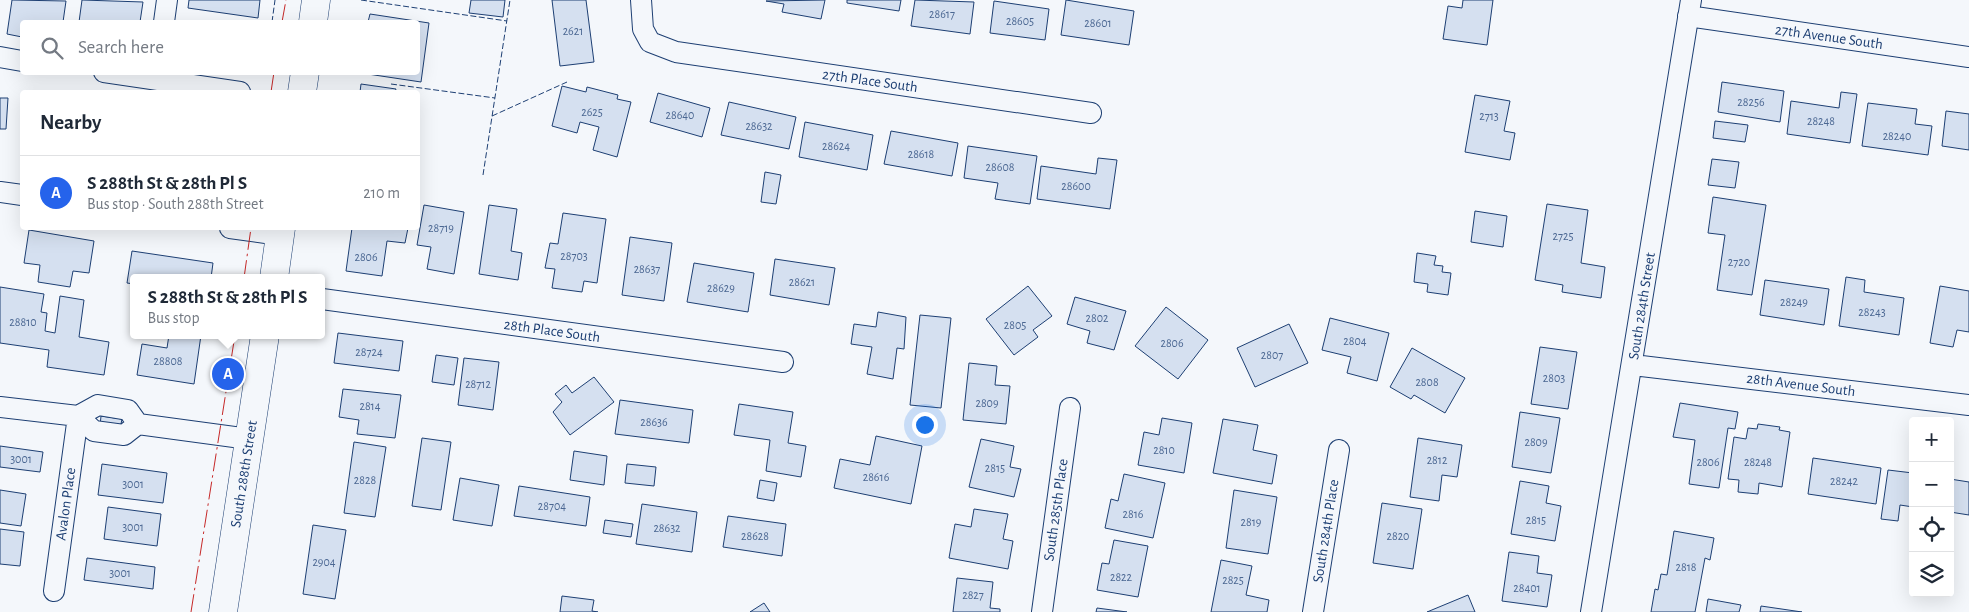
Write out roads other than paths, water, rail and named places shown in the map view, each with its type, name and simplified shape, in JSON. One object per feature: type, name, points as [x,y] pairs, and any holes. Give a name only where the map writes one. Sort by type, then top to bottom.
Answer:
[{"type":"main road","points":[[312,20],[316,0]]},
{"type":"main road","points":[[302,90],[305,75]]},
{"type":"main road","points":[[275,274],[281,231]]},
{"type":"main road","name":"South 288th Street","points":[[223,612],[264,339]]},
{"type":"street","points":[[164,20],[167,0]]},
{"type":"street","name":"27th Place South","points":[[641,0],[643,29],[650,42],[668,50],[696,56],[1091,113]]},
{"type":"street","name":"27th Avenue South","points":[[1689,8],[1969,57]]},
{"type":"street","name":"South 284th Street","points":[[1591,612],[1633,365],[1689,8]]},
{"type":"street","points":[[0,57],[20,60]]},
{"type":"street","points":[[143,75],[230,90]]},
{"type":"street","points":[[0,192],[20,195]]},
{"type":"street","points":[[264,230],[281,231]]},
{"type":"street","name":"28th Place South","points":[[325,299],[783,362]]},
{"type":"street","name":"28th Avenue South","points":[[1633,365],[1969,405]]},
{"type":"street","points":[[0,407],[78,416],[94,431],[124,436],[138,424],[249,439]]},
{"type":"street","name":"South 285th Place","points":[[1042,612],[1070,408]]},
{"type":"street","name":"Avalon Place","points":[[54,591],[78,416]]},
{"type":"street","name":"South 284th Place","points":[[1313,612],[1339,450]]},
{"type":"place","name":"S 288th St & 28th Pl S","points":[[228,374]]}]
